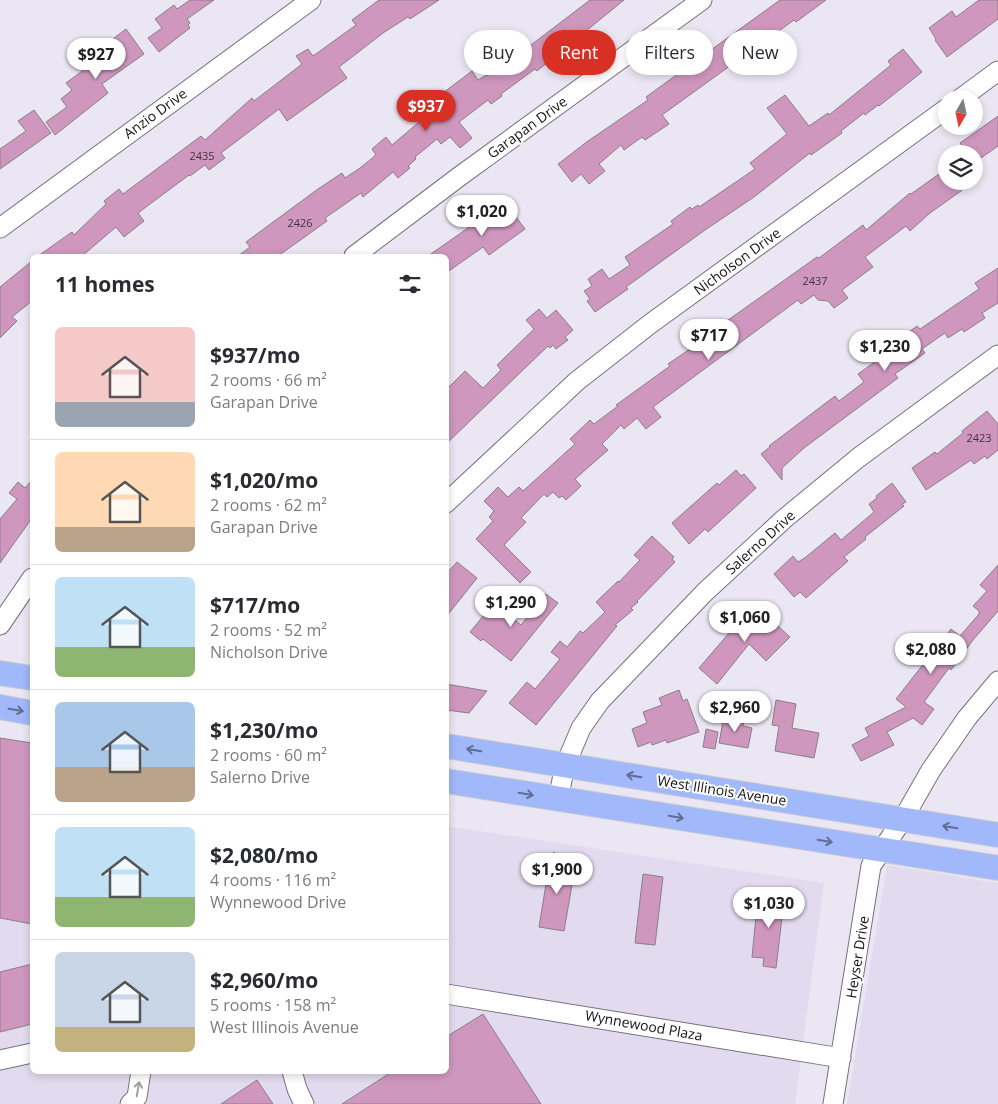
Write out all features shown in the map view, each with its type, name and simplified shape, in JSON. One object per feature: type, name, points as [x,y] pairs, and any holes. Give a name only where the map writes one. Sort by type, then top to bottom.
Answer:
[{"type":"main road","points":[[0,673],[30,678]]},
{"type":"main road","points":[[0,707],[30,713]]},
{"type":"main road","name":"West Illinois Avenue","points":[[449,747],[903,818],[998,835]]},
{"type":"main road","points":[[449,781],[998,868]]},
{"type":"street","name":"Anzio Drive","points":[[0,228],[311,0]]},
{"type":"street","name":"Garapan Drive","points":[[357,254],[460,176],[702,0]]},
{"type":"street","points":[[972,90],[998,71]]},
{"type":"street","name":"Nicholson Drive","points":[[449,500],[577,381],[650,324],[938,115]]},
{"type":"street","name":"Salerno Drive","points":[[558,799],[565,766],[580,728],[600,701],[705,592],[784,519],[858,458],[998,355]]},
{"type":"street","points":[[0,625],[30,581]]},
{"type":"street","name":"Heyser Drive","points":[[834,1104],[871,866],[903,818],[931,770],[968,718],[998,681]]},
{"type":"street","name":"Wynnewood Plaza","points":[[449,994],[841,1058]]},
{"type":"street","points":[[0,1060],[30,1052]]},
{"type":"street","points":[[130,1104],[137,1097],[141,1074]]},
{"type":"street","points":[[293,1074],[304,1104]]},
{"type":"shaded area","points":[[0,753],[30,758],[30,1074],[449,1074],[449,826],[824,883],[795,1104],[0,1104]]},
{"type":"shaded area","points":[[887,865],[998,883],[998,1104],[847,1104]]},
{"type":"building","points":[[190,0],[214,0],[187,19],[190,23],[188,25],[190,28],[159,52],[148,38],[162,28],[155,19],[174,5],[177,9]]},
{"type":"building","points":[[379,0],[439,0],[410,19],[408,17],[383,33],[339,67],[347,78],[287,121],[279,109],[221,153],[225,158],[209,170],[205,165],[138,213],[144,221],[124,237],[116,227],[84,254],[41,254],[72,232],[74,235],[106,204],[104,201],[119,189],[123,194],[201,136],[205,140],[252,98],[254,101],[302,64],[296,56],[308,49],[313,56],[356,25],[352,20]]},
{"type":"building","points":[[590,0],[624,0],[587,30],[551,30]]},
{"type":"building","points":[[780,0],[826,0],[796,22],[794,20],[780,30],[739,30]]},
{"type":"building","points":[[979,0],[998,0],[998,19],[947,57],[929,28],[952,11],[956,17]]},
{"type":"building","points":[[126,29],[144,54],[102,84],[108,93],[55,135],[46,122],[67,107],[61,99],[72,90],[66,83],[109,51],[105,45]]},
{"type":"building","points":[[542,37],[542,67],[537,71],[535,69],[532,71],[532,44]]},
{"type":"building","points":[[723,41],[723,71],[662,115],[669,124],[645,140],[642,137],[624,150],[621,145],[599,164],[605,171],[589,184],[581,174],[572,182],[558,164],[648,100],[646,97],[676,75],[713,75],[713,48]]},
{"type":"building","points":[[903,49],[922,72],[879,106],[865,115],[864,113],[841,131],[842,133],[811,155],[810,153],[754,197],[626,287],[628,289],[595,312],[587,301],[590,299],[584,291],[592,286],[588,279],[602,269],[609,279],[630,265],[625,257],[673,224],[671,221],[690,207],[692,209],[698,205],[699,207],[755,169],[750,163],[787,134],[767,108],[785,95],[809,126],[828,113],[829,115],[891,65],[888,61]]},
{"type":"building","points":[[467,75],[475,75],[478,80],[487,76],[527,75],[491,104],[488,100],[459,122],[472,138],[460,148],[450,137],[441,144],[437,139],[415,157],[416,159],[408,166],[410,168],[398,178],[393,172],[363,197],[361,193],[325,218],[327,221],[281,254],[241,254],[250,247],[246,242],[318,189],[342,173],[345,178],[360,168],[376,155],[372,149],[386,137],[392,145],[432,111],[427,105]]},
{"type":"building","points":[[34,110],[51,133],[0,169],[0,149],[26,131],[18,121]]},
{"type":"building","points":[[998,116],[998,146],[983,157],[983,145],[961,145],[960,143],[971,135],[983,135],[983,127]]},
{"type":"building","points":[[938,175],[938,190],[962,190],[930,213],[910,231],[906,226],[865,257],[873,267],[842,290],[848,298],[834,308],[828,301],[818,300],[814,295],[801,304],[798,300],[653,407],[661,417],[646,429],[637,418],[624,429],[621,425],[602,444],[608,450],[575,479],[581,486],[566,500],[562,496],[559,498],[553,492],[547,497],[544,494],[521,518],[526,522],[504,545],[531,572],[520,583],[476,539],[493,521],[489,517],[494,511],[484,501],[498,487],[508,497],[519,487],[523,491],[575,444],[570,439],[590,420],[594,424],[618,406],[616,405],[670,366],[668,364],[722,327],[721,325],[817,257],[819,258],[863,225],[866,230]]},
{"type":"building","points":[[505,202],[525,229],[489,255],[483,247],[449,271],[449,254],[431,254]]},
{"type":"building","points":[[30,263],[30,303],[12,317],[17,321],[0,338],[0,287]]},
{"type":"building","points":[[998,268],[998,303],[982,313],[985,318],[964,332],[962,329],[948,338],[945,333],[922,349],[925,353],[895,374],[898,378],[804,448],[782,468],[782,480],[761,454],[769,446],[835,396],[839,401],[864,382],[858,374],[876,361],[873,358],[917,326],[920,329],[979,289],[975,283]]},
{"type":"building","points":[[539,309],[547,318],[556,310],[573,330],[565,337],[568,340],[556,349],[553,345],[550,348],[548,346],[449,441],[449,387],[465,371],[483,388],[501,370],[497,365],[534,329],[526,320]]},
{"type":"building","points":[[987,411],[998,424],[998,450],[987,459],[985,456],[974,464],[971,460],[926,490],[912,468],[935,452],[937,454]]},
{"type":"building","points":[[736,470],[741,476],[744,474],[756,488],[708,532],[705,529],[689,544],[672,523],[717,483],[719,485]]},
{"type":"building","points":[[18,482],[25,488],[30,482],[30,521],[0,563],[0,519],[17,499],[9,493]]},
{"type":"building","points":[[892,483],[906,502],[902,504],[904,506],[865,537],[866,539],[844,557],[848,561],[806,598],[800,592],[794,597],[774,574],[793,556],[798,562],[835,533],[841,540],[874,512],[869,504]]},
{"type":"building","points":[[652,536],[674,557],[672,559],[675,562],[637,601],[631,608],[633,610],[615,625],[617,626],[536,725],[509,703],[527,682],[535,689],[560,659],[551,652],[560,641],[567,647],[580,631],[583,633],[605,612],[596,602],[640,560],[634,555]]},
{"type":"building","points":[[457,562],[477,578],[449,613],[449,571]]},
{"type":"building","points":[[998,565],[998,611],[951,670],[949,668],[924,702],[934,709],[922,725],[913,718],[887,732],[894,745],[861,761],[852,745],[869,736],[865,728],[906,707],[896,699],[951,629],[960,636],[979,614],[979,611],[973,606],[987,591],[980,585]]},
{"type":"building","points":[[546,594],[558,603],[511,661],[483,639],[481,641],[470,632],[494,603],[521,625]]},
{"type":"building","points":[[754,604],[790,637],[766,661],[749,644],[717,684],[699,668]]},
{"type":"building","points":[[449,685],[487,691],[469,713],[449,710]]},
{"type":"building","points":[[679,690],[683,701],[687,699],[699,732],[667,743],[666,740],[652,745],[651,742],[638,747],[632,729],[647,723],[643,712],[662,705],[659,698]]},
{"type":"building","points":[[776,700],[796,704],[792,728],[819,733],[814,758],[775,751],[779,726],[772,725]]},
{"type":"building","points":[[724,716],[744,719],[743,726],[752,728],[748,748],[719,743]]},
{"type":"building","points":[[706,729],[718,732],[715,749],[703,747]]},
{"type":"building","points":[[0,738],[30,743],[30,924],[0,918]]},
{"type":"building","points":[[554,852],[574,873],[564,931],[539,927],[549,866],[551,866]]},
{"type":"building","points":[[643,874],[663,877],[655,945],[635,943]]},
{"type":"building","points":[[766,890],[785,892],[776,968],[763,966],[764,958],[752,957],[756,916],[763,917]]},
{"type":"building","points":[[30,964],[30,1024],[0,1032],[0,972]]},
{"type":"building","points":[[483,1014],[541,1104],[342,1104],[388,1074],[449,1074],[449,1035]]},
{"type":"building","points":[[257,1080],[273,1104],[221,1104]]}]
